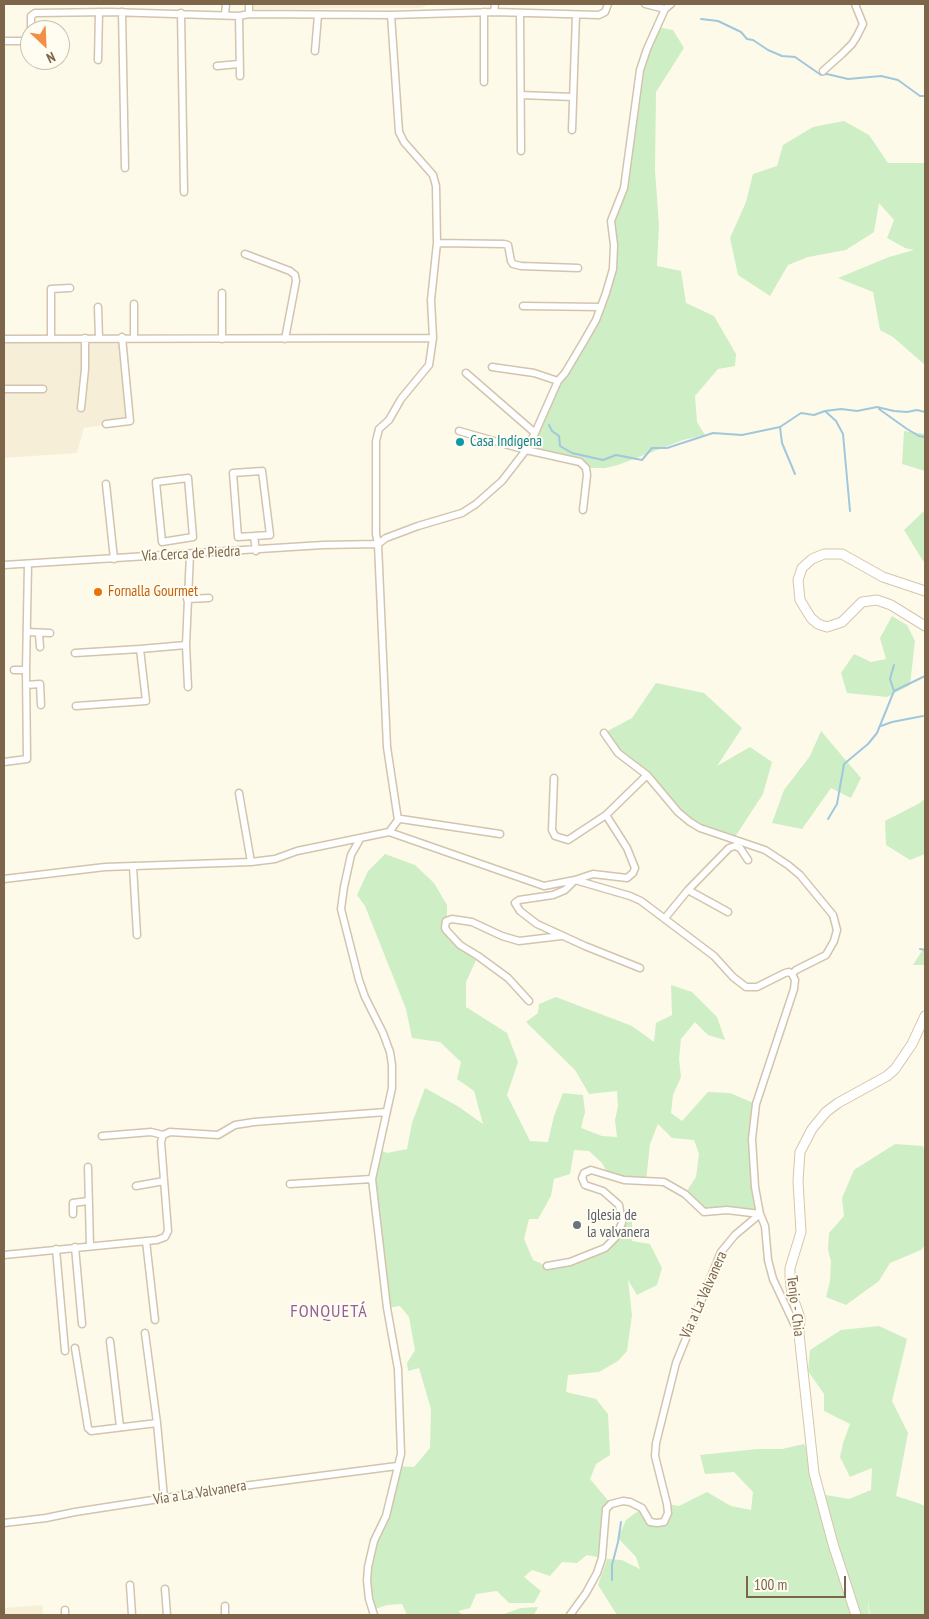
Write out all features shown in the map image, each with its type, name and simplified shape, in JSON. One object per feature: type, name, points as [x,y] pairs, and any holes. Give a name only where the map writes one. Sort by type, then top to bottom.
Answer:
[{"type":"street","points":[[225,14],[226,4]]},
{"type":"street","points":[[249,4],[249,14]]},
{"type":"street","points":[[494,12],[495,4]]},
{"type":"street","points":[[31,20],[31,16],[35,13],[99,12],[225,14],[239,16],[249,14],[391,15],[484,12],[576,15],[602,14],[608,4]]},
{"type":"street","points":[[645,4],[665,9]]},
{"type":"street","points":[[378,544],[386,538],[418,526],[462,513],[476,504],[502,481],[526,450],[558,381],[565,373],[584,341],[601,307],[613,269],[614,245],[611,221],[624,188],[640,70],[665,9],[671,4]]},
{"type":"street","points":[[823,71],[842,54],[857,36],[863,24],[855,4]]},
{"type":"street","points":[[98,60],[99,12]]},
{"type":"street","points":[[122,12],[125,168]]},
{"type":"street","points":[[484,12],[484,82]]},
{"type":"street","points":[[181,13],[184,192]]},
{"type":"street","points":[[520,13],[521,151]]},
{"type":"street","points":[[315,51],[318,15]]},
{"type":"street","points":[[389,832],[398,820],[387,747],[376,534],[376,441],[380,429],[389,420],[401,399],[429,365],[433,338],[431,300],[437,243],[436,186],[433,175],[404,142],[399,132],[391,15]]},
{"type":"street","points":[[572,130],[576,15]]},
{"type":"street","points":[[239,16],[240,76]]},
{"type":"street","points":[[4,41],[20,40]]},
{"type":"street","points":[[217,66],[239,64]]},
{"type":"street","points":[[521,95],[573,97]]},
{"type":"street","points":[[437,243],[504,244],[508,245],[513,264],[521,266],[578,268]]},
{"type":"street","points":[[245,254],[290,270],[295,275],[296,281],[285,339]]},
{"type":"street","points":[[51,338],[51,289],[70,288]]},
{"type":"street","points":[[222,293],[222,339]]},
{"type":"street","points":[[134,304],[134,338]]},
{"type":"street","points":[[523,306],[601,307]]},
{"type":"street","points":[[98,307],[99,338]]},
{"type":"street","points":[[106,424],[130,421],[122,337]]},
{"type":"street","points":[[4,338],[433,338]]},
{"type":"street","points":[[81,408],[85,368],[85,338]]},
{"type":"street","points":[[492,367],[534,373],[558,381]]},
{"type":"street","points":[[466,373],[535,433]]},
{"type":"street","points":[[4,389],[43,389]]},
{"type":"street","points":[[459,431],[526,450],[580,462],[586,468],[587,475],[583,510]]},
{"type":"street","points":[[262,471],[270,535],[254,536],[238,537],[233,473],[262,471]]},
{"type":"street","points":[[188,478],[193,537],[170,541],[162,542],[156,482],[188,478]]},
{"type":"street","points":[[106,484],[114,559]]},
{"type":"street","points":[[254,536],[256,551]]},
{"type":"street","points":[[170,541],[171,555]]},
{"type":"street","name":"Vía Cerca de Piedra","points":[[4,565],[256,551],[323,545],[378,544]]},
{"type":"street","points":[[188,687],[186,645],[190,554]]},
{"type":"street","points":[[925,591],[883,577],[842,554],[824,554],[812,559],[802,568],[798,580],[800,600],[811,618],[818,624],[827,627],[842,622],[862,602],[877,600],[891,605],[925,626]]},
{"type":"street","points":[[4,762],[27,760],[28,564]]},
{"type":"street","points":[[188,598],[209,598]]},
{"type":"street","points":[[27,632],[50,633]]},
{"type":"street","points":[[39,634],[40,647]]},
{"type":"street","points":[[75,653],[140,650],[186,645]]},
{"type":"street","points":[[76,706],[146,701],[140,650]]},
{"type":"street","points":[[14,670],[26,670]]},
{"type":"street","points":[[26,685],[40,684],[41,705]]},
{"type":"street","points":[[604,733],[618,753],[647,774],[678,812],[690,822],[700,828],[765,850],[778,857],[800,875],[833,915],[838,934],[826,955],[796,970],[792,974]]},
{"type":"street","points":[[554,778],[552,830],[555,836],[568,840],[606,815],[647,774]]},
{"type":"street","points":[[239,793],[252,862]]},
{"type":"street","points":[[4,879],[105,867],[252,862],[275,859],[297,851],[389,832],[544,886],[575,880],[593,874],[627,878],[633,873],[635,868],[627,848],[606,815]]},
{"type":"street","points":[[398,820],[500,834]]},
{"type":"street","points":[[360,839],[352,855],[341,909],[359,980],[390,1052],[392,1088],[372,1179],[387,1308],[398,1369],[401,1454],[386,1516],[374,1541],[368,1567],[369,1599],[374,1615]]},
{"type":"street","points":[[347,841],[352,855]]},
{"type":"street","points":[[665,918],[688,890],[729,848],[735,846],[740,848],[748,860]]},
{"type":"street","points":[[133,866],[137,935]]},
{"type":"street","points":[[575,880],[642,901],[714,956],[733,977],[746,987],[757,987],[789,972],[795,980],[756,1104],[752,1139],[755,1187],[760,1214],[765,1226],[768,1260],[773,1279],[799,1334]]},
{"type":"street","points":[[575,880],[565,890],[553,895],[518,900],[515,903],[520,911],[538,924],[585,946],[640,968]]},
{"type":"street","points":[[688,890],[728,912]]},
{"type":"street","points":[[529,1001],[508,978],[460,945],[444,928],[446,921],[452,919],[472,922],[502,936],[519,940],[564,936]]},
{"type":"street","name":"Tenjo - Chia","points":[[856,1615],[833,1544],[814,1473],[799,1334],[800,1318],[792,1295],[790,1268],[801,1232],[798,1181],[800,1152],[812,1129],[826,1112],[838,1103],[887,1076],[895,1069],[912,1044],[925,1016]]},
{"type":"street","points":[[102,1136],[151,1132],[163,1135],[170,1132],[218,1134],[235,1125],[386,1112]]},
{"type":"street","points":[[4,1255],[157,1240],[165,1237],[168,1231],[161,1142],[163,1135]]},
{"type":"street","points":[[88,1167],[90,1246]]},
{"type":"street","points":[[547,1266],[570,1262],[604,1248],[615,1238],[622,1223],[619,1205],[603,1191],[585,1186],[582,1178],[584,1173],[591,1170],[624,1180],[664,1182],[685,1194],[704,1212],[727,1210],[760,1214]]},
{"type":"street","points":[[290,1184],[372,1179]]},
{"type":"street","points":[[136,1186],[164,1181]]},
{"type":"street","points":[[73,1214],[73,1203],[88,1201]]},
{"type":"street","name":"Vía a La Valvanera","points":[[570,1615],[586,1593],[597,1573],[602,1558],[606,1509],[611,1504],[623,1501],[630,1502],[642,1508],[650,1522],[664,1522],[668,1513],[655,1456],[656,1442],[676,1363],[720,1252],[735,1235],[760,1214]]},
{"type":"street","points":[[146,1241],[155,1320]]},
{"type":"street","points":[[75,1247],[82,1324]]},
{"type":"street","points":[[56,1249],[65,1351]]},
{"type":"street","points":[[145,1334],[157,1423],[164,1498]]},
{"type":"street","points":[[110,1340],[120,1427]]},
{"type":"street","points":[[75,1348],[88,1428],[94,1431],[157,1423]]},
{"type":"street","name":"Vía a La Valvanera","points":[[4,1523],[46,1518],[164,1498],[397,1466]]},
{"type":"street","points":[[130,1585],[132,1615]]},
{"type":"street","points":[[165,1589],[167,1615]]},
{"type":"street","points":[[225,1606],[225,1615]]},
{"type":"shaded area","points":[[254,4],[428,4],[422,8],[254,9]]},
{"type":"shaded area","points":[[122,339],[130,421],[84,428],[77,453],[4,458],[4,340]]},
{"type":"shaded area","points":[[42,1605],[43,1615],[4,1615],[4,1608]]},
{"type":"green space","points":[[657,27],[673,30],[684,48],[656,92],[655,170],[659,226],[657,266],[681,271],[686,303],[714,316],[736,354],[735,366],[718,369],[695,396],[697,422],[705,435],[683,440],[618,465],[605,468],[586,468],[580,462],[526,450],[558,381],[584,341],[613,269],[611,221],[624,188],[640,70]]},
{"type":"green space","points":[[844,121],[869,135],[888,163],[925,163],[925,365],[893,337],[880,330],[873,292],[838,278],[889,257],[914,250],[905,248],[887,238],[894,220],[879,203],[874,232],[846,250],[808,257],[788,265],[770,296],[738,275],[730,238],[746,202],[753,174],[777,166],[783,145],[813,127]]},
{"type":"green space","points":[[904,431],[925,434],[925,471],[902,464]]},
{"type":"green space","points":[[925,510],[925,564],[904,530]]},
{"type":"green space","points":[[892,616],[907,625],[915,641],[910,685],[887,697],[847,693],[841,673],[854,654],[871,662],[886,659],[880,638]]},
{"type":"green space","points":[[656,683],[704,693],[742,728],[717,766],[750,747],[772,762],[763,794],[733,840],[690,822],[659,788],[618,753],[604,733],[632,718]]},
{"type":"green space","points":[[821,731],[861,778],[851,798],[831,788],[802,829],[772,823],[784,790],[810,756]]},
{"type":"green space","points":[[925,798],[925,854],[910,860],[886,845],[885,821],[920,803]]},
{"type":"green space","points":[[385,854],[415,865],[434,883],[447,905],[447,931],[478,956],[466,982],[466,1007],[507,1033],[518,1062],[507,1095],[530,1141],[548,1142],[554,1116],[563,1093],[583,1095],[585,1112],[581,1128],[602,1136],[617,1137],[615,1120],[618,1106],[617,1091],[589,1094],[575,1070],[526,1022],[538,1013],[539,1004],[556,997],[632,1026],[654,1042],[656,1023],[672,1015],[671,985],[692,992],[717,1017],[725,1040],[708,1035],[695,1022],[681,1039],[679,1059],[681,1077],[673,1095],[671,1113],[682,1121],[708,1092],[730,1093],[756,1104],[752,1139],[760,1214],[704,1212],[685,1194],[696,1177],[699,1154],[694,1140],[672,1138],[658,1124],[650,1144],[646,1181],[609,1176],[602,1163],[589,1151],[574,1150],[570,1174],[554,1179],[551,1196],[538,1219],[529,1219],[524,1239],[533,1260],[547,1266],[570,1262],[605,1248],[622,1223],[619,1205],[632,1217],[632,1241],[650,1244],[662,1268],[657,1285],[637,1295],[628,1280],[632,1315],[627,1351],[618,1361],[599,1372],[568,1375],[566,1392],[596,1399],[608,1414],[610,1455],[596,1464],[590,1479],[611,1504],[606,1509],[602,1558],[587,1555],[577,1563],[562,1562],[550,1576],[532,1570],[524,1577],[541,1591],[534,1603],[509,1603],[497,1591],[476,1594],[470,1608],[458,1611],[463,1615],[407,1615],[402,1604],[387,1605],[372,1610],[368,1567],[386,1516],[397,1466],[414,1467],[430,1448],[431,1409],[419,1368],[408,1371],[407,1363],[415,1350],[409,1317],[400,1306],[387,1308],[372,1179],[378,1149],[387,1153],[407,1149],[412,1123],[425,1088],[459,1107],[483,1124],[474,1091],[457,1079],[461,1062],[440,1042],[412,1038],[406,1009],[365,906],[357,895],[368,871]]},
{"type":"green space","points":[[925,946],[925,965],[913,965]]},
{"type":"green space","points":[[895,1144],[923,1146],[925,1155],[925,1245],[921,1250],[890,1263],[879,1281],[846,1305],[826,1297],[830,1281],[831,1261],[828,1250],[829,1233],[844,1216],[842,1198],[854,1170]]},
{"type":"green space","points":[[879,1326],[907,1339],[892,1401],[908,1433],[896,1496],[925,1506],[925,1615],[870,1615],[868,1599],[869,1615],[617,1615],[598,1585],[607,1559],[622,1560],[640,1569],[636,1557],[618,1538],[626,1520],[642,1508],[650,1522],[663,1522],[667,1504],[679,1506],[707,1492],[731,1506],[751,1510],[753,1492],[734,1472],[705,1474],[700,1455],[757,1449],[782,1449],[804,1444],[809,1453],[820,1494],[849,1499],[871,1490],[872,1468],[850,1477],[840,1457],[850,1424],[824,1411],[824,1394],[808,1371],[810,1350],[841,1330]]},
{"type":"green space","points":[[538,1607],[534,1615],[501,1615],[521,1608]]},
{"type":"waterway","points":[[701,19],[718,21],[741,32],[747,39],[753,40],[768,50],[782,56],[795,57],[821,75],[827,74],[848,79],[881,76],[898,80],[920,96],[925,96]]},
{"type":"waterway","points":[[549,425],[552,431],[559,436],[560,446],[572,453],[603,460],[616,455],[642,460],[652,448],[667,448],[713,433],[742,435],[780,427],[801,413],[814,415],[825,411],[841,409],[857,411],[877,407],[894,411],[907,412],[917,410],[925,412]]},
{"type":"waterway","points":[[879,409],[907,429],[919,436],[925,437]]},
{"type":"waterway","points":[[825,411],[836,421],[843,434],[850,511]]},
{"type":"waterway","points":[[780,427],[782,443],[795,474]]},
{"type":"waterway","points":[[894,665],[890,679],[894,691]]},
{"type":"waterway","points":[[828,819],[837,804],[844,764],[868,744],[877,733],[894,691],[925,676]]},
{"type":"waterway","points":[[881,726],[923,716]]},
{"type":"waterway","points":[[920,949],[925,950]]},
{"type":"waterway","points":[[612,1580],[612,1565],[621,1522]]},
{"type":"place","name":"Casa Indígena","points":[[460,442]]},
{"type":"place","name":"Fornalla Gourmet","points":[[98,592]]},
{"type":"place","name":"Iglesia de la valvanera","points":[[577,1225]]},
{"type":"district","name":"FONQUETÁ","points":[[329,1312]]}]
